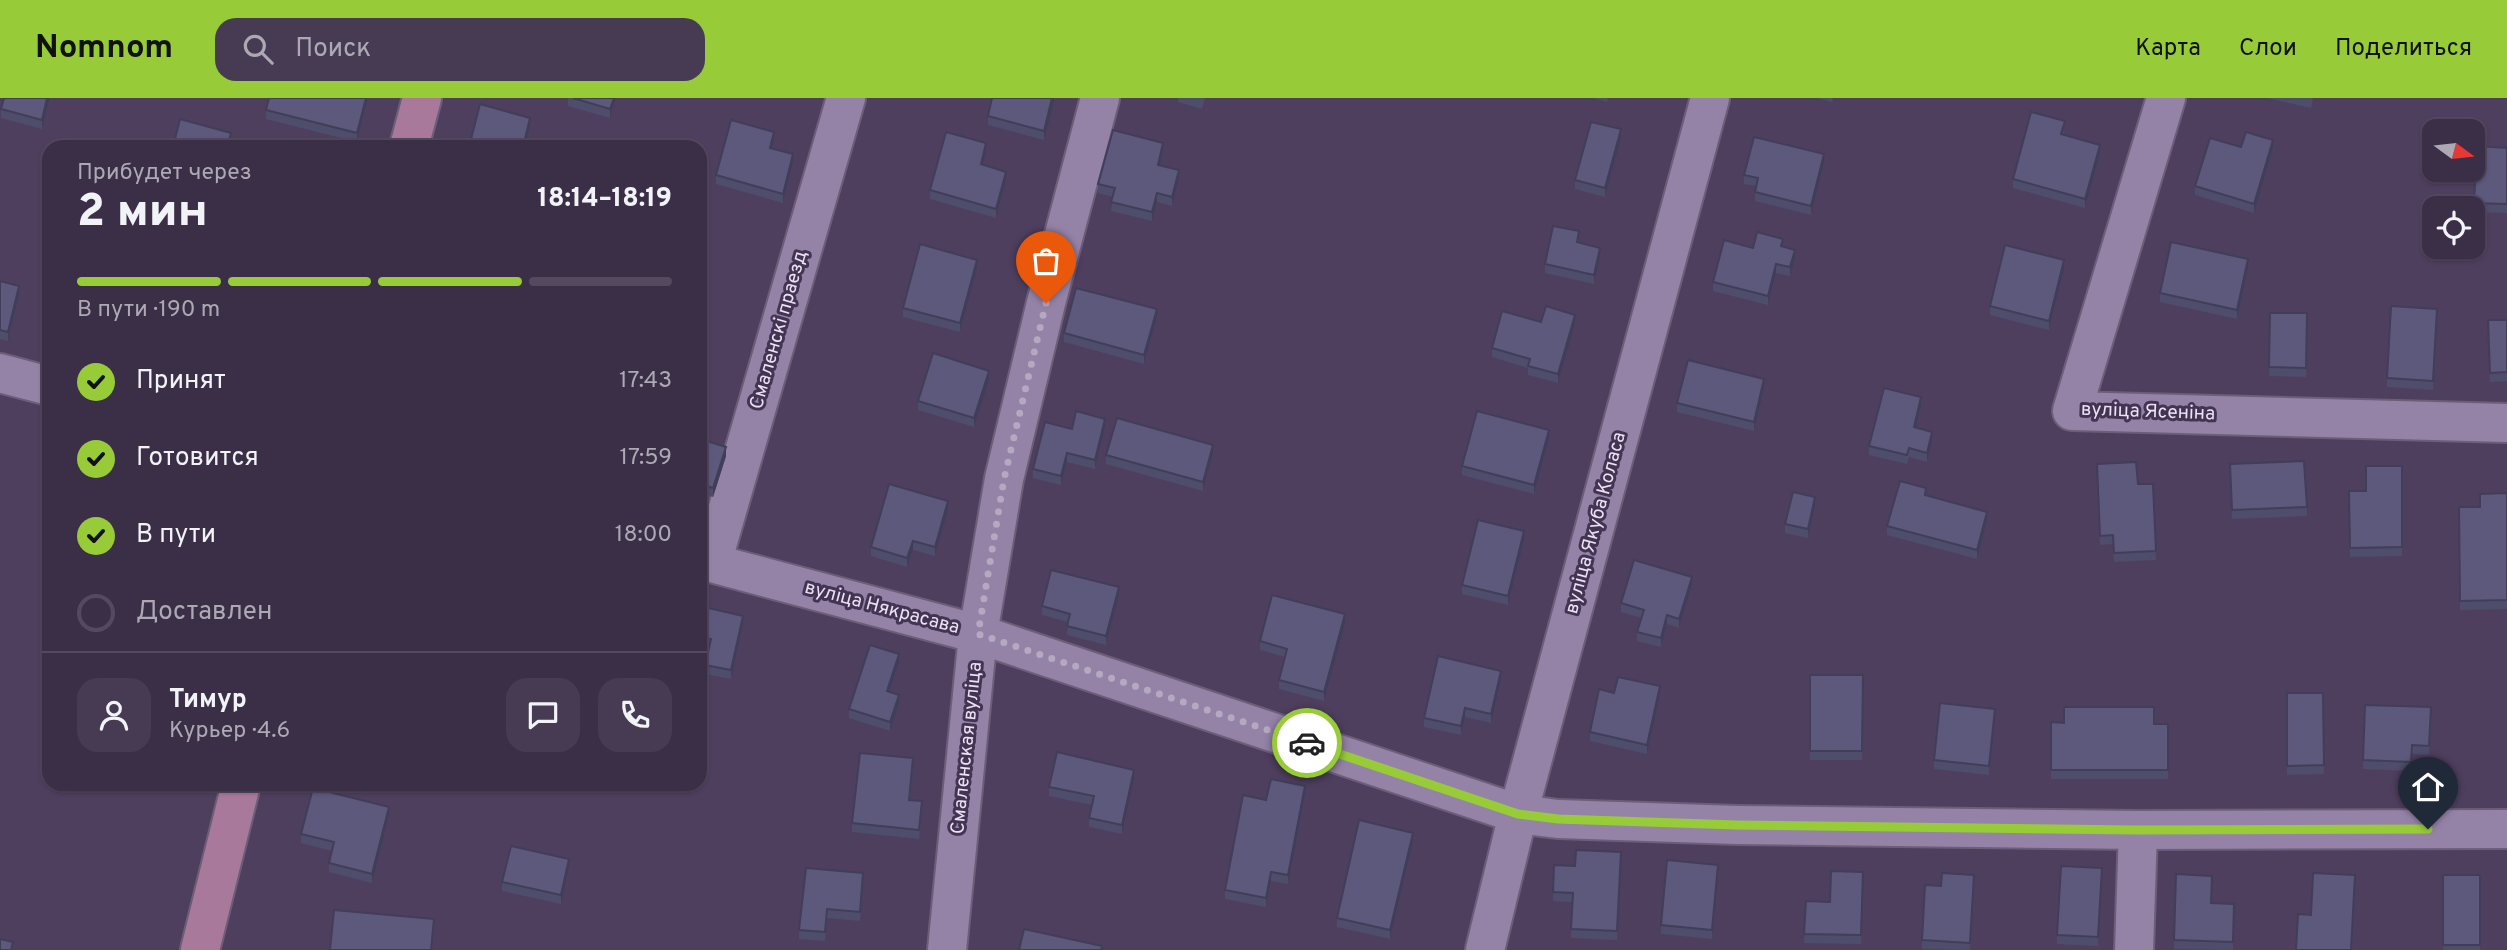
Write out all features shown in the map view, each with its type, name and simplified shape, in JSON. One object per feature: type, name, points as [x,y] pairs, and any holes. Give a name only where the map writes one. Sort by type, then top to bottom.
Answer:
[{"type":"main road","points":[[411,140],[422,98]]},
{"type":"main road","points":[[200,950],[239,791]]},
{"type":"street","name":"Смаленскі праезд","points":[[707,558],[846,98]]},
{"type":"street","name":"Смаленская вуліца","points":[[947,950],[978,634],[1004,479],[1046,303],[1100,98]]},
{"type":"street","name":"вуліца Якуба Коласа","points":[[1485,950],[1518,814],[1710,98]]},
{"type":"street","name":"вуліца Ясеніна","points":[[2166,98],[2072,411],[2507,423]]},
{"type":"street","points":[[0,373],[42,384]]},
{"type":"street","name":"вуліца Някрасава","points":[[707,561],[978,634],[1518,814],[1558,819],[1737,825],[2138,830],[2507,829]]},
{"type":"street","points":[[2134,950],[2138,830]]},
{"type":"building","points":[[4,98],[47,98],[42,120],[1,109]]},
{"type":"building","points":[[269,98],[366,98],[357,133],[266,110]]},
{"type":"building","points":[[573,98],[614,98],[610,109]]},
{"type":"building","points":[[992,98],[1052,98],[1044,131],[988,116]]},
{"type":"building","points":[[480,104],[530,118],[525,140],[471,140]]},
{"type":"building","points":[[2031,112],[2065,121],[2061,134],[2100,145],[2085,199],[2013,179]]},
{"type":"building","points":[[180,119],[231,133],[229,140],[175,140]]},
{"type":"building","points":[[731,120],[774,132],[770,148],[793,154],[783,194],[716,175]]},
{"type":"building","points":[[1591,122],[1621,129],[1605,188],[1575,180]]},
{"type":"building","points":[[1113,130],[1163,143],[1158,165],[1179,170],[1172,197],[1157,193],[1152,212],[1111,202],[1115,188],[1098,184]]},
{"type":"building","points":[[946,132],[986,143],[981,164],[1006,172],[996,209],[930,190]]},
{"type":"building","points":[[2246,132],[2273,140],[2254,204],[2195,186],[2210,138],[2241,147]]},
{"type":"building","points":[[1754,137],[1824,154],[1811,206],[1755,192],[1758,178],[1744,175]]},
{"type":"building","points":[[2485,147],[2507,148],[2507,204],[2485,203],[2485,196],[2474,196],[2475,182],[2485,182]]},
{"type":"building","points":[[1553,226],[1579,231],[1577,242],[1600,248],[1594,275],[1545,264]]},
{"type":"building","points":[[1757,232],[1783,239],[1781,246],[1795,250],[1790,267],[1776,264],[1768,296],[1713,282],[1724,240],[1753,248]]},
{"type":"building","points":[[2171,242],[2248,259],[2237,310],[2160,293]]},
{"type":"building","points":[[920,244],[977,260],[960,323],[903,308]]},
{"type":"building","points":[[2005,245],[2064,260],[2049,321],[1990,306]]},
{"type":"building","points":[[0,281],[19,286],[8,332],[0,330]]},
{"type":"building","points":[[1076,288],[1157,309],[1144,355],[1064,333]]},
{"type":"building","points":[[1546,306],[1575,315],[1558,374],[1528,366],[1530,359],[1492,348],[1502,311],[1541,322]]},
{"type":"building","points":[[2391,306],[2437,309],[2433,381],[2387,378]]},
{"type":"building","points":[[2270,313],[2307,313],[2306,368],[2269,367]]},
{"type":"building","points":[[2488,320],[2507,320],[2507,372],[2490,373]]},
{"type":"building","points":[[933,353],[989,371],[974,418],[918,401]]},
{"type":"building","points":[[1688,360],[1764,379],[1754,422],[1677,403]]},
{"type":"building","points":[[1884,388],[1921,397],[1914,427],[1932,432],[1927,453],[1909,448],[1907,455],[1869,446]]},
{"type":"building","points":[[1076,411],[1105,419],[1095,460],[1067,453],[1061,476],[1033,469],[1045,422],[1072,429]]},
{"type":"building","points":[[1477,411],[1549,430],[1534,485],[1462,466]]},
{"type":"building","points":[[1117,418],[1213,445],[1203,482],[1106,455]]},
{"type":"building","points":[[707,441],[726,447],[713,488],[707,486]]},
{"type":"building","points":[[2304,461],[2307,507],[2232,510],[2230,464]]},
{"type":"building","points":[[2136,462],[2138,484],[2153,484],[2156,551],[2114,553],[2113,535],[2100,536],[2097,464]]},
{"type":"building","points":[[2366,466],[2402,466],[2402,547],[2350,548],[2349,491],[2366,491]]},
{"type":"building","points":[[1900,481],[1926,488],[1925,495],[1987,512],[1977,550],[1887,526]]},
{"type":"building","points":[[889,484],[948,501],[935,547],[913,541],[907,558],[871,547]]},
{"type":"building","points":[[1793,492],[1815,497],[1808,529],[1785,524]]},
{"type":"building","points":[[2507,493],[2507,600],[2460,601],[2459,507],[2480,507],[2480,494]]},
{"type":"building","points":[[1478,520],[1524,531],[1508,596],[1462,585]]},
{"type":"building","points":[[1634,560],[1692,577],[1679,619],[1667,615],[1661,638],[1637,632],[1644,610],[1621,603]]},
{"type":"building","points":[[1051,570],[1119,587],[1106,636],[1067,626],[1070,614],[1042,606]]},
{"type":"building","points":[[1272,595],[1345,614],[1324,692],[1279,680],[1287,649],[1260,641]]},
{"type":"building","points":[[707,608],[743,616],[731,670],[707,665],[711,639],[707,638]]},
{"type":"building","points":[[870,645],[899,654],[887,691],[899,695],[890,722],[849,709]]},
{"type":"building","points":[[1438,656],[1501,671],[1491,714],[1465,708],[1461,726],[1424,718]]},
{"type":"building","points":[[1810,675],[1863,675],[1862,751],[1810,751]]},
{"type":"building","points":[[1618,677],[1660,686],[1647,745],[1590,732],[1599,689],[1614,693]]},
{"type":"building","points":[[2287,693],[2323,693],[2324,765],[2287,766]]},
{"type":"building","points":[[1940,703],[1995,709],[1989,766],[1934,760]]},
{"type":"building","points":[[2365,705],[2431,707],[2429,746],[2412,745],[2411,762],[2363,760]]},
{"type":"building","points":[[2064,707],[2154,707],[2154,724],[2168,724],[2168,770],[2051,770],[2051,722],[2064,723]]},
{"type":"building","points":[[1057,752],[1134,770],[1122,825],[1089,818],[1094,796],[1049,787]]},
{"type":"building","points":[[860,753],[913,758],[909,800],[922,801],[919,830],[852,823]]},
{"type":"building","points":[[1271,779],[1305,786],[1288,875],[1271,872],[1266,898],[1225,890],[1243,795],[1266,800]]},
{"type":"building","points":[[312,791],[325,791],[389,807],[372,874],[329,863],[334,842],[301,834]]},
{"type":"building","points":[[1359,820],[1413,833],[1390,930],[1337,918]]},
{"type":"building","points":[[511,846],[569,859],[561,895],[502,882]]},
{"type":"building","points":[[1576,850],[1621,852],[1617,931],[1571,929],[1573,893],[1553,892],[1554,865],[1575,866]]},
{"type":"building","points":[[1667,860],[1718,865],[1712,930],[1661,925]]},
{"type":"building","points":[[2061,866],[2102,868],[2098,937],[2057,935]]},
{"type":"building","points":[[806,868],[863,873],[860,912],[827,909],[825,932],[799,930]]},
{"type":"building","points":[[1831,871],[1863,872],[1861,935],[1804,934],[1806,901],[1830,902]]},
{"type":"building","points":[[1942,873],[1974,875],[1970,943],[1922,940],[1925,885],[1941,886]]},
{"type":"building","points":[[2313,873],[2355,875],[2351,950],[2296,950],[2298,914],[2311,915]]},
{"type":"building","points":[[2176,874],[2212,876],[2211,903],[2234,904],[2233,942],[2174,940]]},
{"type":"building","points":[[2443,875],[2480,875],[2480,945],[2443,945]]},
{"type":"building","points":[[334,910],[434,919],[431,950],[330,950]]},
{"type":"building","points":[[1024,929],[1102,946],[1101,950],[1019,950]]},
{"type":"building","points":[[0,939],[13,942],[11,950],[0,950]]},
{"type":"way so far","points":[[1046,303],[1004,479],[978,634],[1307,743]]},
{"type":"route","points":[[1307,743],[1518,814],[1558,819],[1737,825],[2138,830],[2428,829]]}]
